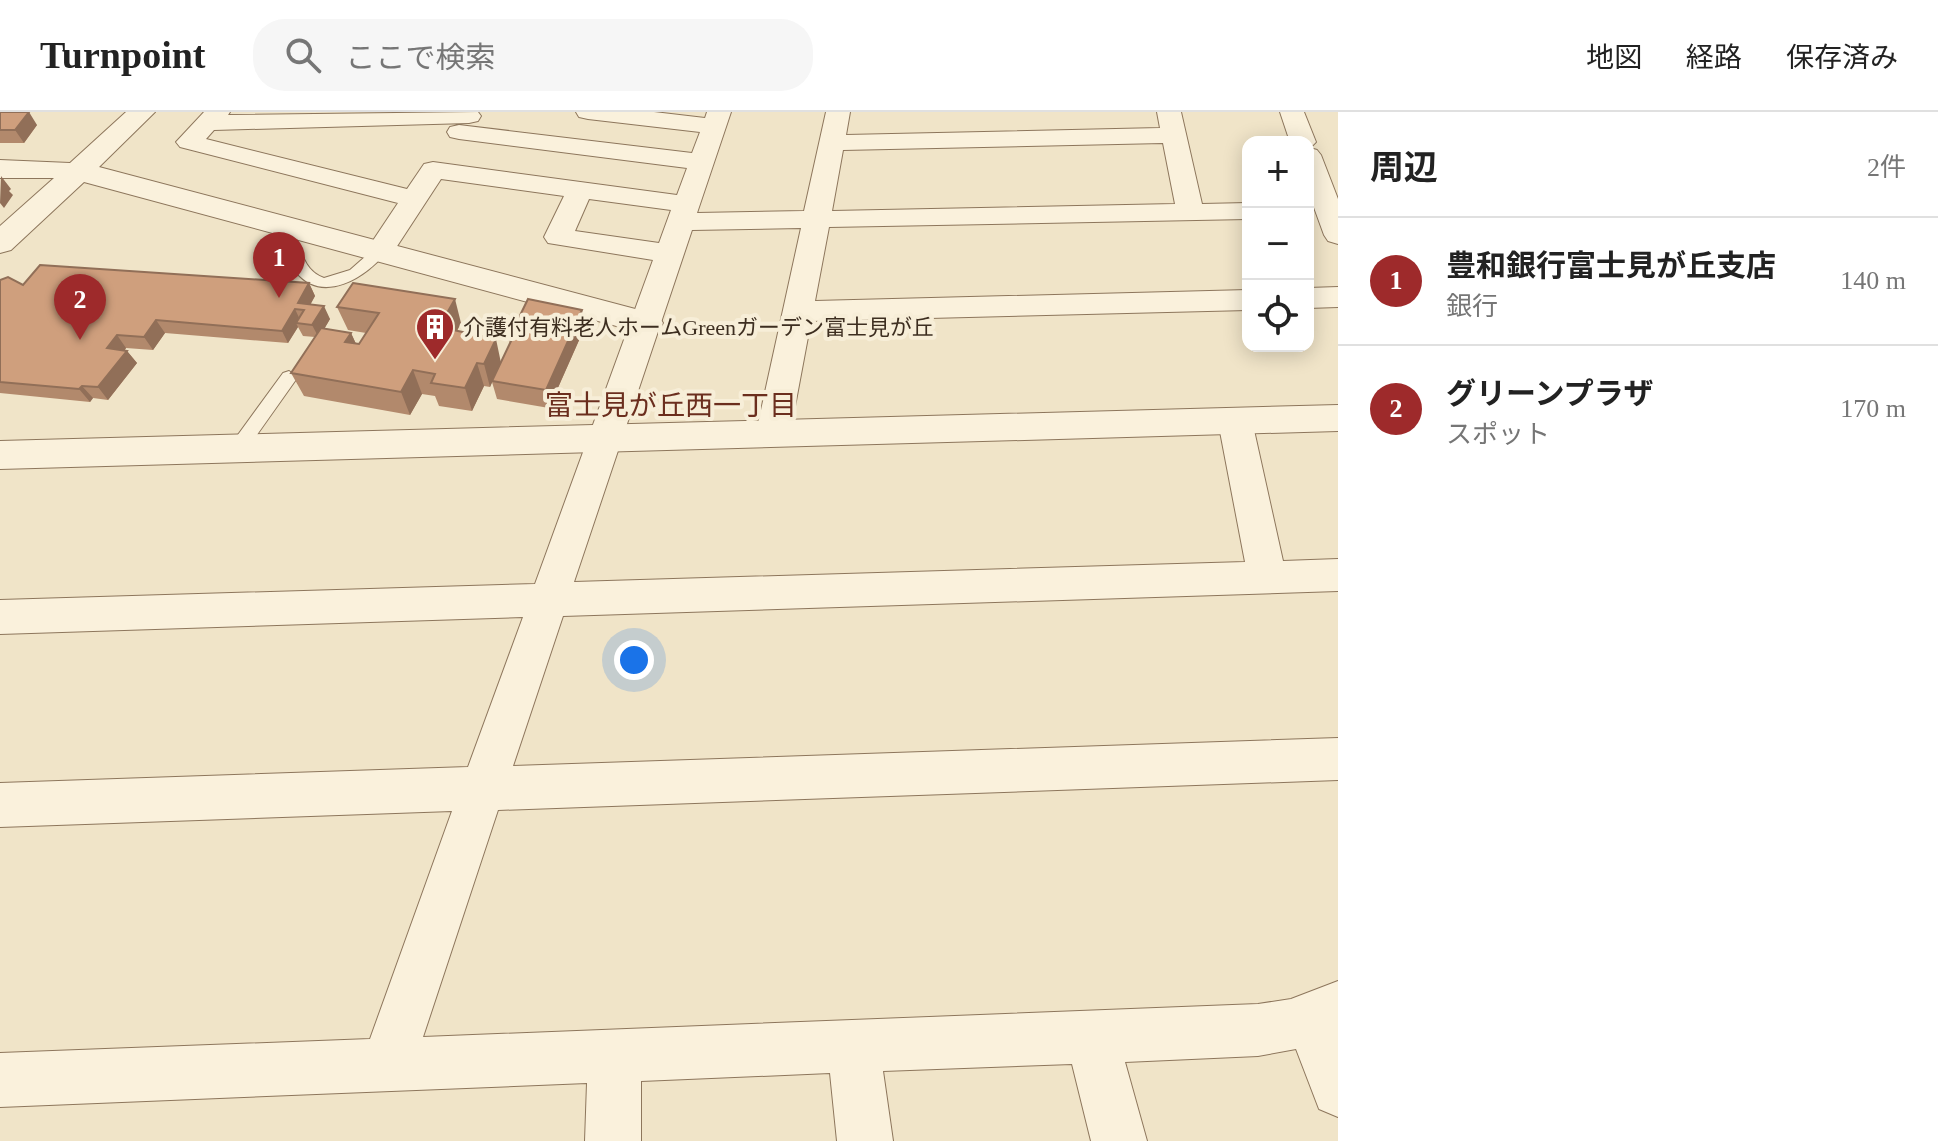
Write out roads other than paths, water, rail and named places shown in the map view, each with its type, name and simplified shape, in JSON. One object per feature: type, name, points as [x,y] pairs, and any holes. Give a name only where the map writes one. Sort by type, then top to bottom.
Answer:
[{"type":"street","points":[[0,243],[142,112]]},
{"type":"street","points":[[588,112],[712,134]]},
{"type":"street","points":[[773,433],[838,112]]},
{"type":"street","points":[[1292,112],[1301,136]]},
{"type":"street","points":[[414,199],[189,142],[213,118],[467,120],[712,134]]},
{"type":"street","points":[[380,251],[467,120]]},
{"type":"street","points":[[831,143],[1171,124],[1190,212]]},
{"type":"street","points":[[387,1064],[712,134]]},
{"type":"street","points":[[0,169],[78,171],[243,222],[284,225],[646,323]]},
{"type":"street","points":[[433,170],[580,190],[679,227]]},
{"type":"street","points":[[1314,173],[1328,215]]},
{"type":"street","points":[[580,190],[558,237],[816,219],[1242,211]]},
{"type":"street","points":[[1314,298],[1338,297]]},
{"type":"street","points":[[797,311],[1242,300]]},
{"type":"street","points":[[0,455],[1338,418]]},
{"type":"street","points":[[1235,421],[1267,575]]},
{"type":"street","points":[[0,617],[1338,575]]},
{"type":"street","points":[[0,805],[1338,759]]},
{"type":"street","points":[[0,1080],[1258,1030],[1324,1013],[1338,1090]]},
{"type":"street","points":[[1092,1036],[1119,1141]]},
{"type":"street","points":[[853,1046],[865,1141]]},
{"type":"street","points":[[613,1141],[614,1056]]},
{"type":"lane","points":[[284,225],[301,269],[308,276],[320,280],[355,275],[380,251]]},
{"type":"lane","points":[[238,448],[289,377]]},
{"type":"place","name":"豊和銀行富士見が丘支店","points":[[279,298]]},
{"type":"place","name":"グリーンプラザ","points":[[80,340]]},
{"type":"place","name":"介護付有料老人ホームGreenガーデン富士見が丘","points":[[435,361]]},
{"type":"district","name":"富士見が丘西一丁目","points":[[671,405]]}]
